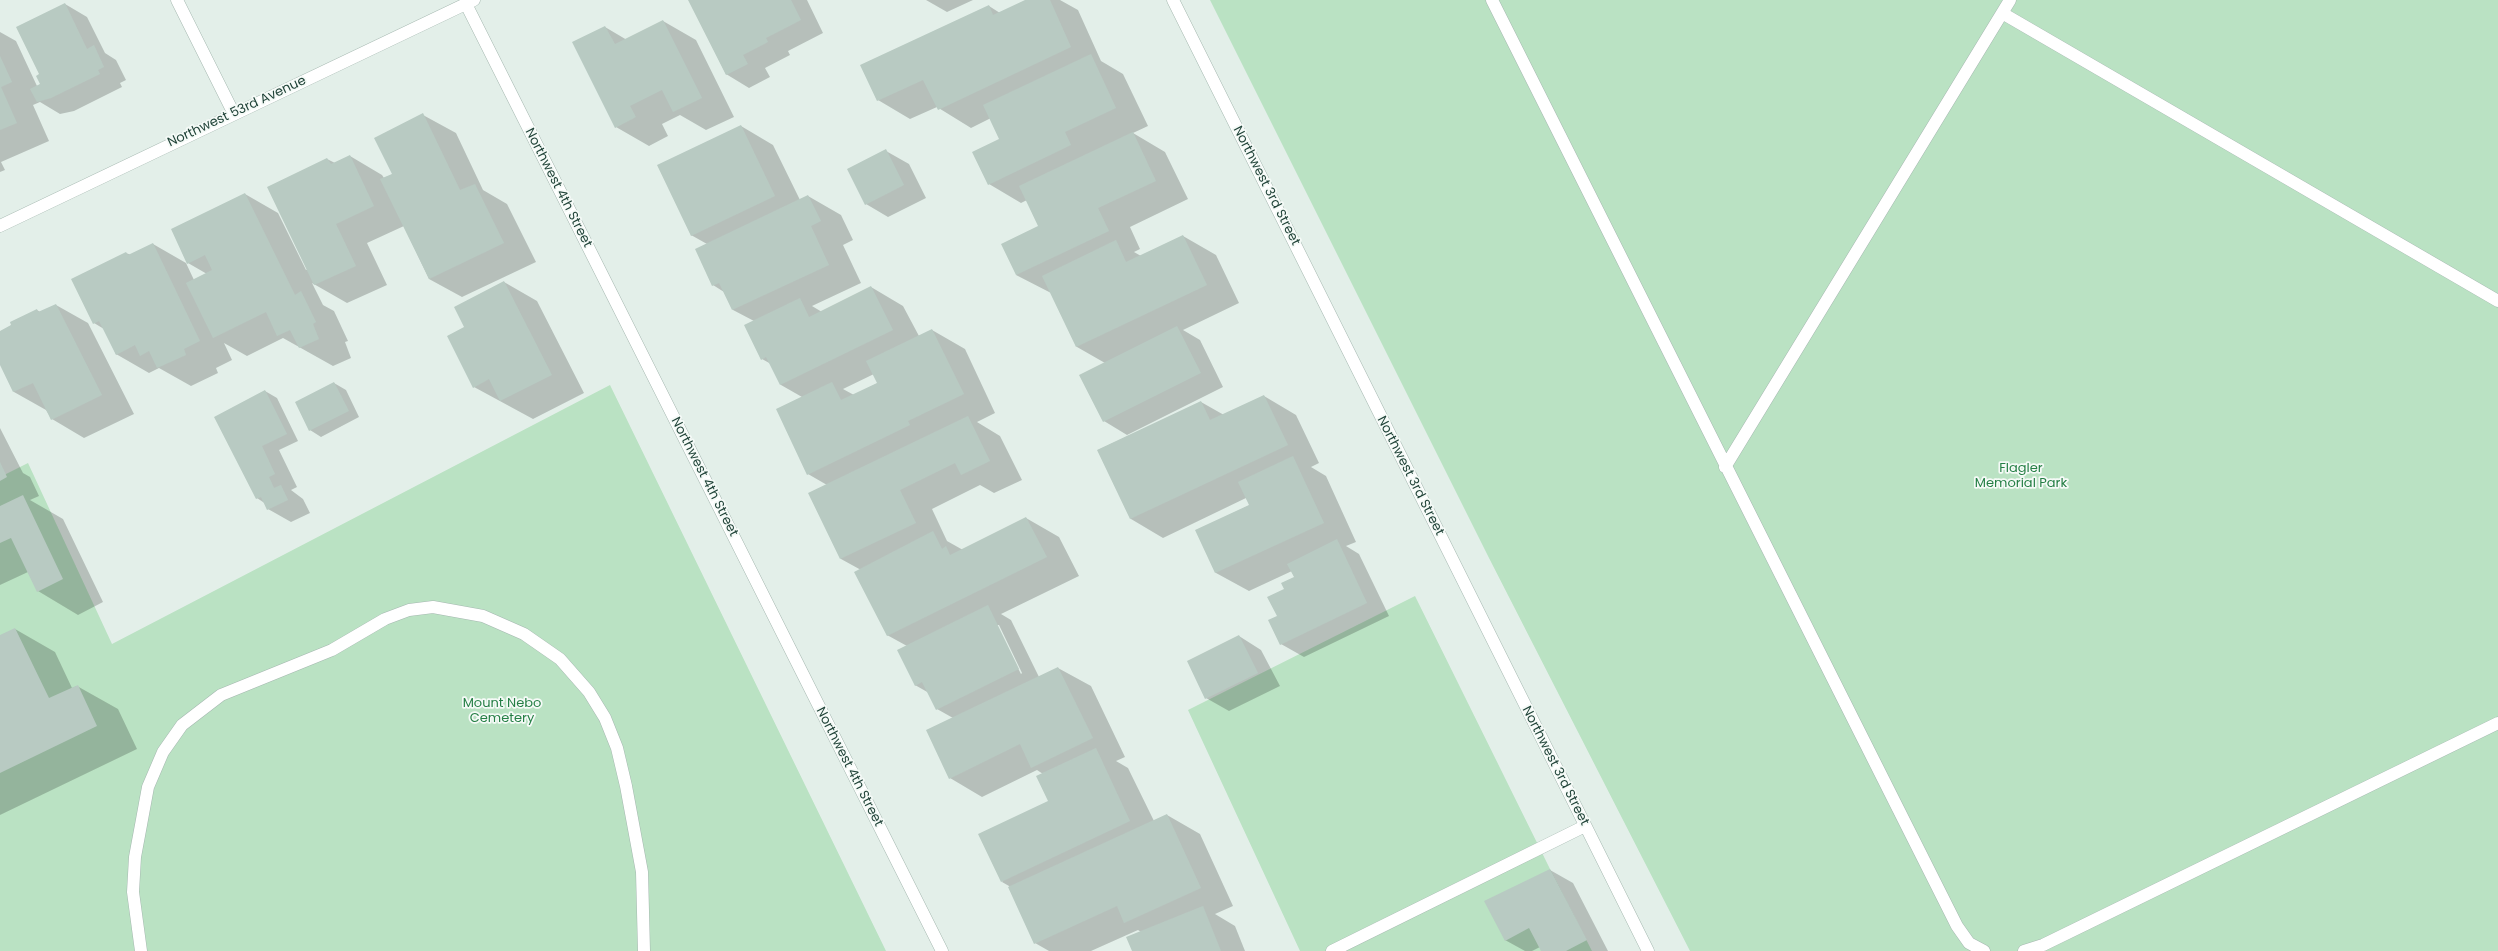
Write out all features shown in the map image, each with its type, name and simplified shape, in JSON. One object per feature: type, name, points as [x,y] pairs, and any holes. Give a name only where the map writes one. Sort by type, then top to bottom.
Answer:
[{"type":"street","points":[[178,0],[234,114]]},
{"type":"street","name":"Northwest 3rd Street","points":[[1173,0],[1648,951]]},
{"type":"street","points":[[1492,0],[1725,467],[1957,926],[1969,943],[1984,951]]},
{"type":"street","points":[[1725,467],[2010,0]]},
{"type":"street","name":"Northwest 53rd Avenue","points":[[0,226],[470,2]]},
{"type":"street","name":"Northwest 4th Street","points":[[470,2],[942,951]]},
{"type":"street","points":[[2002,13],[2498,301]]},
{"type":"street","points":[[141,951],[133,892],[135,857],[148,787],[164,752],[182,725],[221,695],[332,650],[385,619],[409,610],[433,607],[483,616],[524,634],[560,659],[589,692],[605,718],[617,748],[626,786],[642,872],[644,951]]},
{"type":"street","points":[[2024,951],[2042,945],[2498,723]]},
{"type":"street","points":[[1332,951],[1585,826]]},
{"type":"green space","name":"Flagler Memorial Park","points":[[1210,0],[2498,0],[2498,951],[1690,951],[1489,558]]},
{"type":"green space","name":"Mount Nebo Cemetery","points":[[610,385],[886,951],[0,951],[0,477],[28,463],[112,644]]},
{"type":"green space","points":[[1415,596],[1592,951],[1300,951],[1188,710]]},
{"type":"building","points":[[688,0],[791,0],[801,20],[766,38],[768,42],[743,55],[748,64],[726,75]]},
{"type":"building","points":[[1025,0],[1050,0],[1071,47],[938,110],[923,80],[877,101],[860,65],[989,5],[993,15]]},
{"type":"building","points":[[65,3],[87,49],[94,45],[104,67],[98,70],[100,74],[51,98],[37,102],[30,89],[40,84],[36,76],[39,74],[16,27]]},
{"type":"building","points":[[663,20],[702,98],[673,112],[662,90],[630,106],[636,117],[615,128],[572,42],[605,26],[615,44]]},
{"type":"building","points":[[1091,54],[1116,108],[1065,132],[1071,145],[988,185],[972,152],[999,139],[983,105]]},
{"type":"building","points":[[0,56],[12,82],[1,87],[17,123],[0,130]]},
{"type":"building","points":[[423,113],[460,190],[475,184],[504,243],[429,279],[380,179],[392,174],[374,138]]},
{"type":"building","points":[[741,125],[775,196],[691,236],[657,165]]},
{"type":"building","points":[[1133,132],[1156,181],[1098,208],[1109,231],[1016,275],[1001,244],[1038,226],[1019,186]]},
{"type":"building","points":[[886,149],[904,185],[865,205],[847,169]]},
{"type":"building","points":[[350,155],[374,206],[336,224],[356,266],[314,285],[267,187],[327,158],[331,164]]},
{"type":"building","points":[[245,193],[295,295],[301,291],[316,322],[313,324],[319,339],[299,348],[290,330],[277,336],[266,312],[213,338],[186,283],[212,270],[205,255],[187,264],[171,229]]},
{"type":"building","points":[[808,195],[821,221],[811,226],[829,265],[732,310],[719,283],[712,286],[695,249]]},
{"type":"building","points":[[1183,235],[1207,285],[1076,347],[1042,276],[1116,240],[1126,262]]},
{"type":"building","points":[[153,243],[200,341],[184,349],[186,355],[157,368],[149,351],[140,356],[135,345],[116,355],[99,321],[93,324],[71,279],[126,252],[128,255]]},
{"type":"building","points":[[504,281],[552,375],[500,401],[489,379],[473,388],[447,336],[464,327],[454,307]]},
{"type":"building","points":[[871,286],[893,330],[780,385],[766,357],[761,360],[744,325],[800,298],[809,317]]},
{"type":"building","points":[[56,304],[102,395],[51,420],[33,383],[13,392],[0,365],[0,331],[11,325],[10,322],[37,309],[38,312]]},
{"type":"building","points":[[1177,326],[1201,373],[1103,422],[1079,375]]},
{"type":"building","points":[[932,329],[964,394],[908,421],[910,425],[807,475],[776,409],[832,382],[841,400],[877,383],[866,361]]},
{"type":"building","points":[[334,382],[349,411],[309,431],[295,402]]},
{"type":"building","points":[[265,390],[287,434],[262,446],[275,474],[269,477],[274,488],[281,485],[288,500],[267,510],[261,497],[256,499],[214,417]]},
{"type":"building","points":[[1264,395],[1288,445],[1130,519],[1097,450],[1201,401],[1210,420]]},
{"type":"building","points":[[968,416],[990,461],[961,475],[955,463],[900,490],[916,523],[840,559],[808,493]]},
{"type":"building","points":[[1293,456],[1324,523],[1215,573],[1195,530],[1249,505],[1238,482]]},
{"type":"building","points":[[0,462],[7,477],[0,481]]},
{"type":"building","points":[[23,495],[63,579],[37,592],[11,538],[0,543],[0,506]]},
{"type":"building","points":[[1026,517],[1047,557],[887,636],[854,572],[933,531],[942,549],[946,546],[950,555]]},
{"type":"building","points":[[1337,539],[1367,603],[1280,645],[1268,620],[1277,616],[1267,597],[1284,589],[1281,583],[1294,577],[1287,564]]},
{"type":"building","points":[[988,605],[1019,669],[936,710],[922,682],[915,686],[897,650]]},
{"type":"building","points":[[15,628],[49,698],[78,685],[97,726],[0,773],[0,635]]},
{"type":"building","points":[[1239,635],[1258,673],[1205,699],[1187,661]]},
{"type":"building","points":[[1058,667],[1093,738],[1031,768],[1020,744],[949,779],[926,730]]},
{"type":"building","points":[[1096,748],[1130,821],[1001,882],[978,834],[1048,801],[1036,776]]},
{"type":"building","points":[[1167,814],[1201,888],[1124,923],[1117,906],[1034,944],[1008,887]]},
{"type":"building","points":[[1550,869],[1587,940],[1566,951],[1541,951],[1529,928],[1505,941],[1484,901]]},
{"type":"building","points":[[1203,906],[1221,951],[1132,951],[1126,937]]}]
